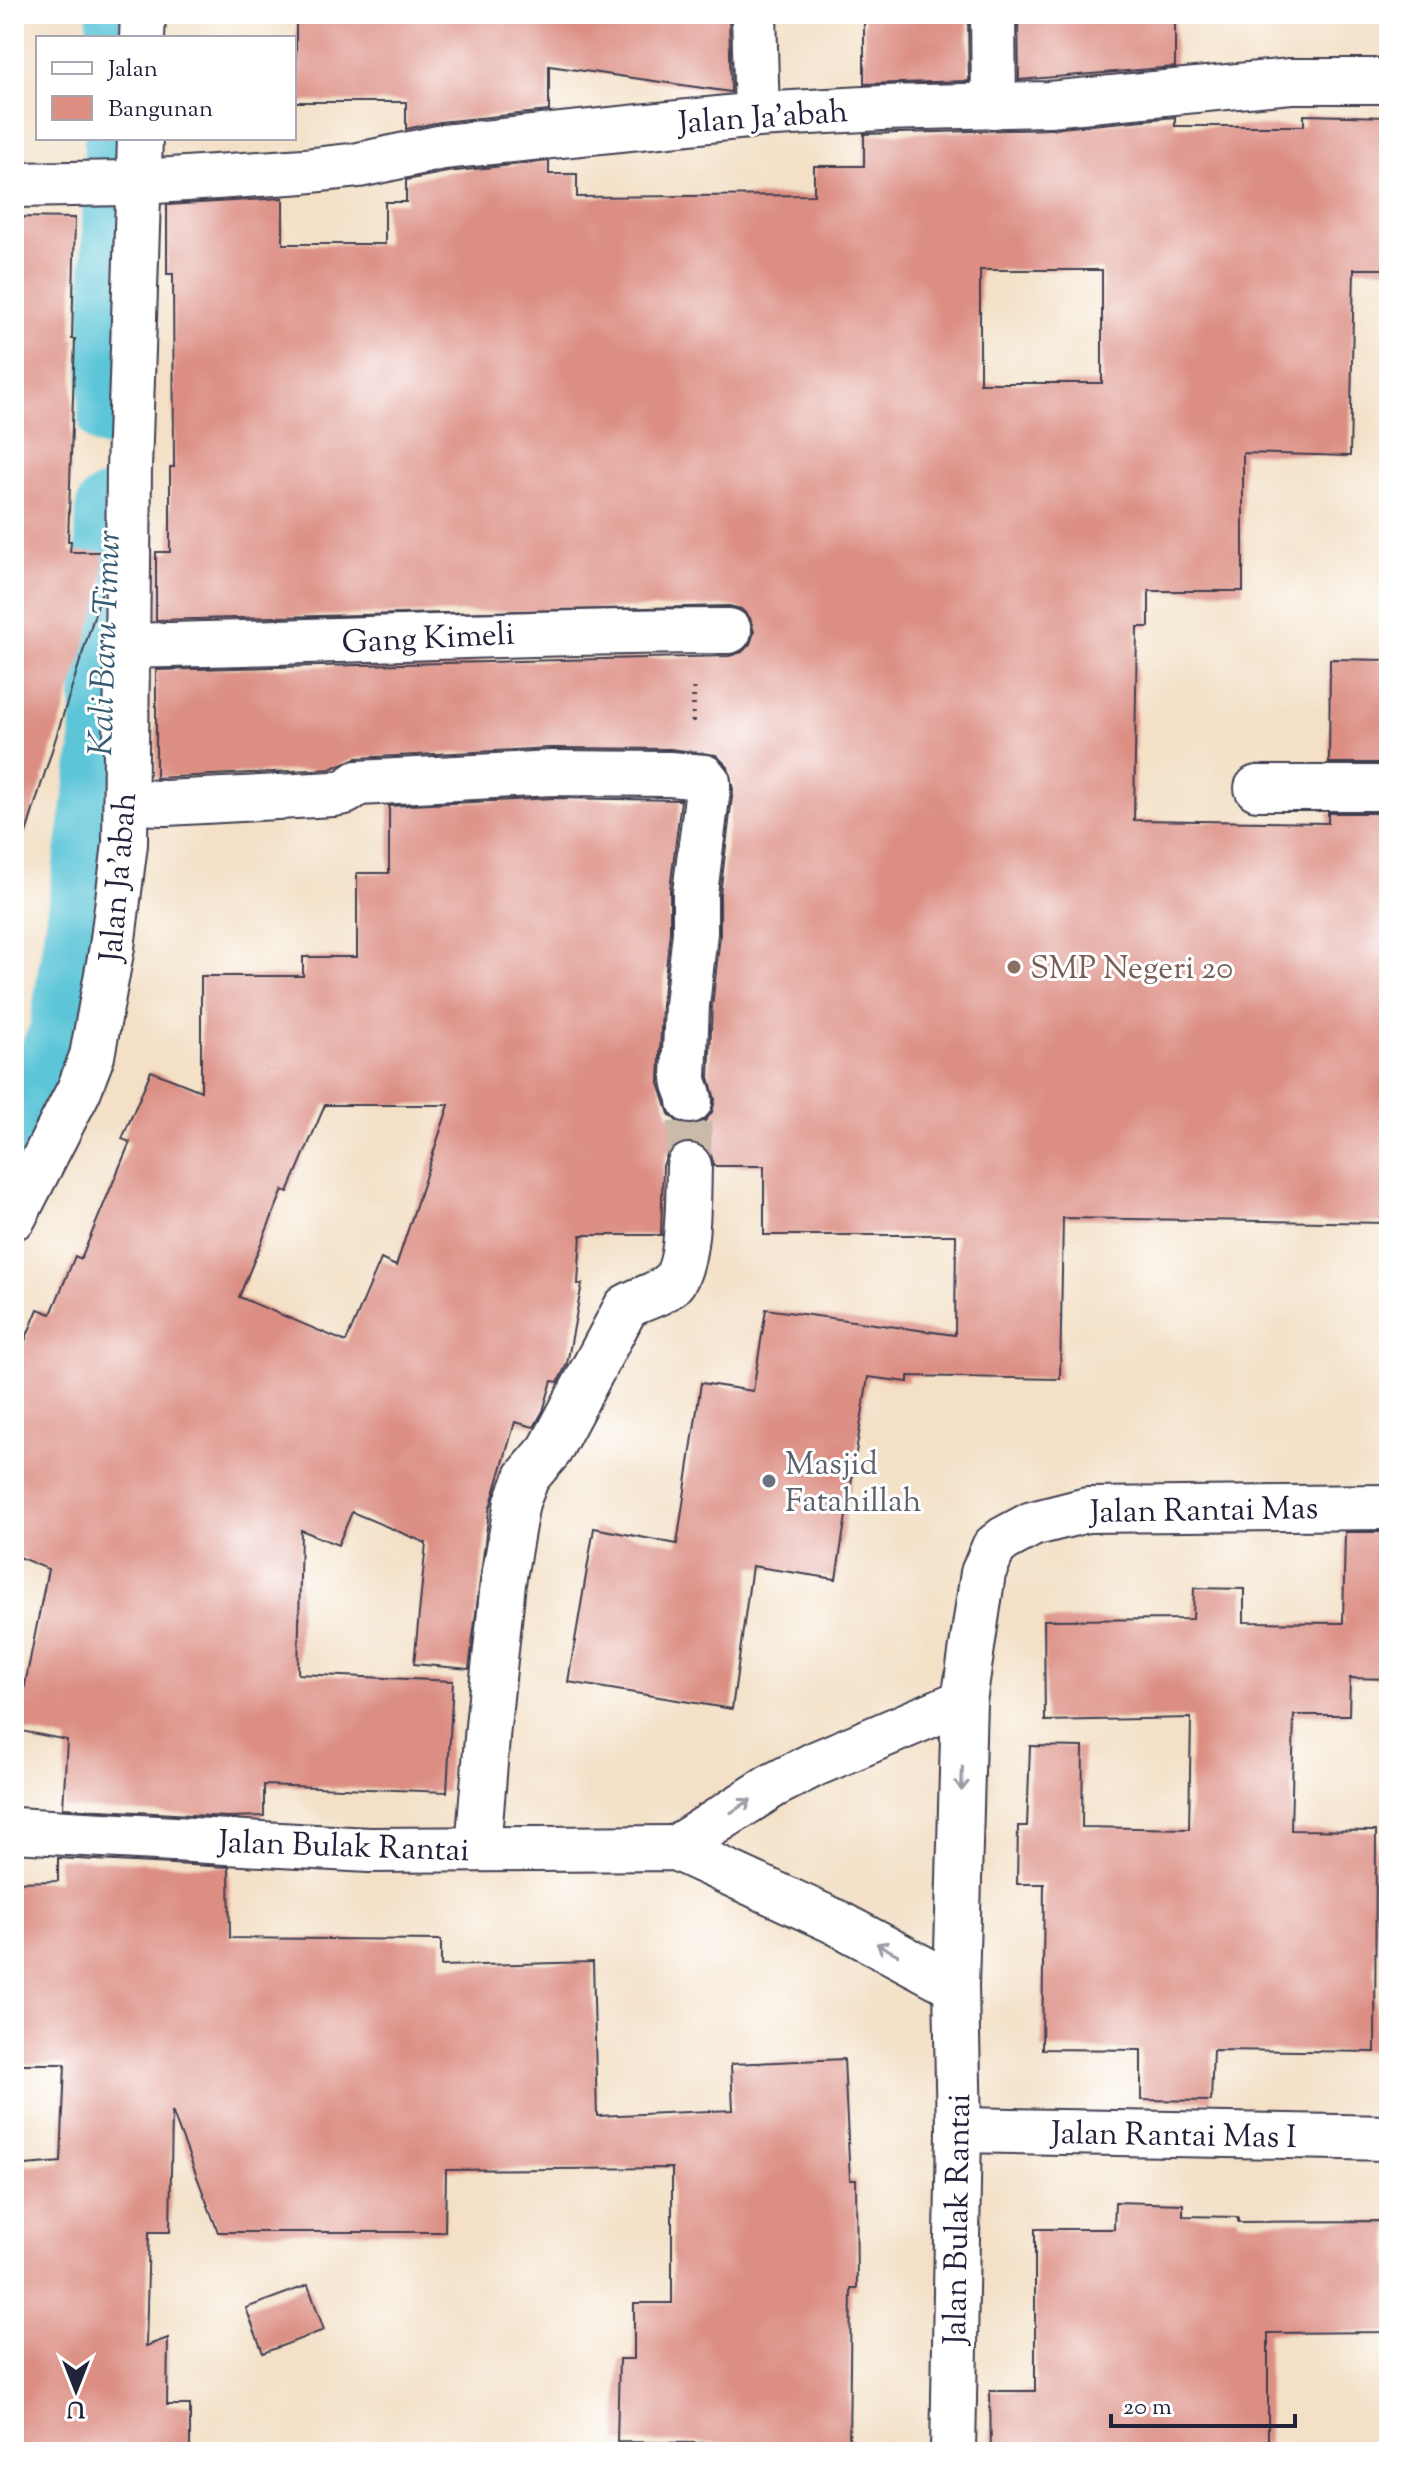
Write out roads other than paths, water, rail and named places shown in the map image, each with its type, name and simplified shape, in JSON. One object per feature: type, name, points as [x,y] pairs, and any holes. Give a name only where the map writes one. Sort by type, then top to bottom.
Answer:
[{"type":"street","points":[[142,36],[143,14]]},
{"type":"street","points":[[754,14],[757,115]]},
{"type":"street","points":[[993,14],[994,106]]},
{"type":"street","name":"Jalan Ja'abah","points":[[14,185],[133,182],[304,171],[359,165],[443,147],[757,115],[1049,104],[1291,81],[1389,81]]},
{"type":"street","points":[[133,182],[140,140]]},
{"type":"street","name":"Jalan Ja'abah","points":[[14,1217],[79,1090],[92,1056],[112,947],[125,844],[133,182]]},
{"type":"street","name":"Gang Kimeli","points":[[128,646],[351,641],[505,633],[712,631]]},
{"type":"street","points":[[126,802],[166,803],[333,794],[345,792],[358,783],[552,773],[704,777],[708,789],[695,893],[695,933],[687,1005],[684,1086],[690,1094],[690,1101]]},
{"type":"street","points":[[1257,788],[1389,788]]},
{"type":"street","points":[[478,1849],[503,1583],[517,1502],[527,1477],[558,1436],[626,1307],[654,1296],[673,1283],[679,1271],[688,1218],[689,1166]]},
{"type":"street","name":"Jalan Rantai Mas","points":[[964,1701],[987,1560],[994,1547],[1032,1524],[1060,1515],[1111,1508],[1389,1507]]},
{"type":"street","points":[[675,1848],[793,1775],[964,1701]]},
{"type":"street","name":"Jalan Bulak Rantai","points":[[953,2452],[959,2130],[956,1986],[964,1701]]},
{"type":"street","name":"Jalan Bulak Rantai","points":[[14,1830],[369,1850],[675,1848],[834,1921],[956,1986]]},
{"type":"street","name":"Jalan Rantai Mas I","points":[[959,2130],[1389,2138]]},
{"type":"waterway","name":"Kali Baru Timur","points":[[118,36],[119,14]]},
{"type":"waterway","name":"Kali Baru Timur","points":[[110,416],[116,140]]},
{"type":"waterway","name":"Kali Baru Timur","points":[[14,1135],[61,1033],[102,751],[108,508]]},
{"type":"tunnel","points":[[689,1166],[690,1101]]},
{"type":"place","name":"SMP Negeri 20","points":[[1014,967]]},
{"type":"place","name":"Masjid Fatahillah","points":[[769,1481]]}]
